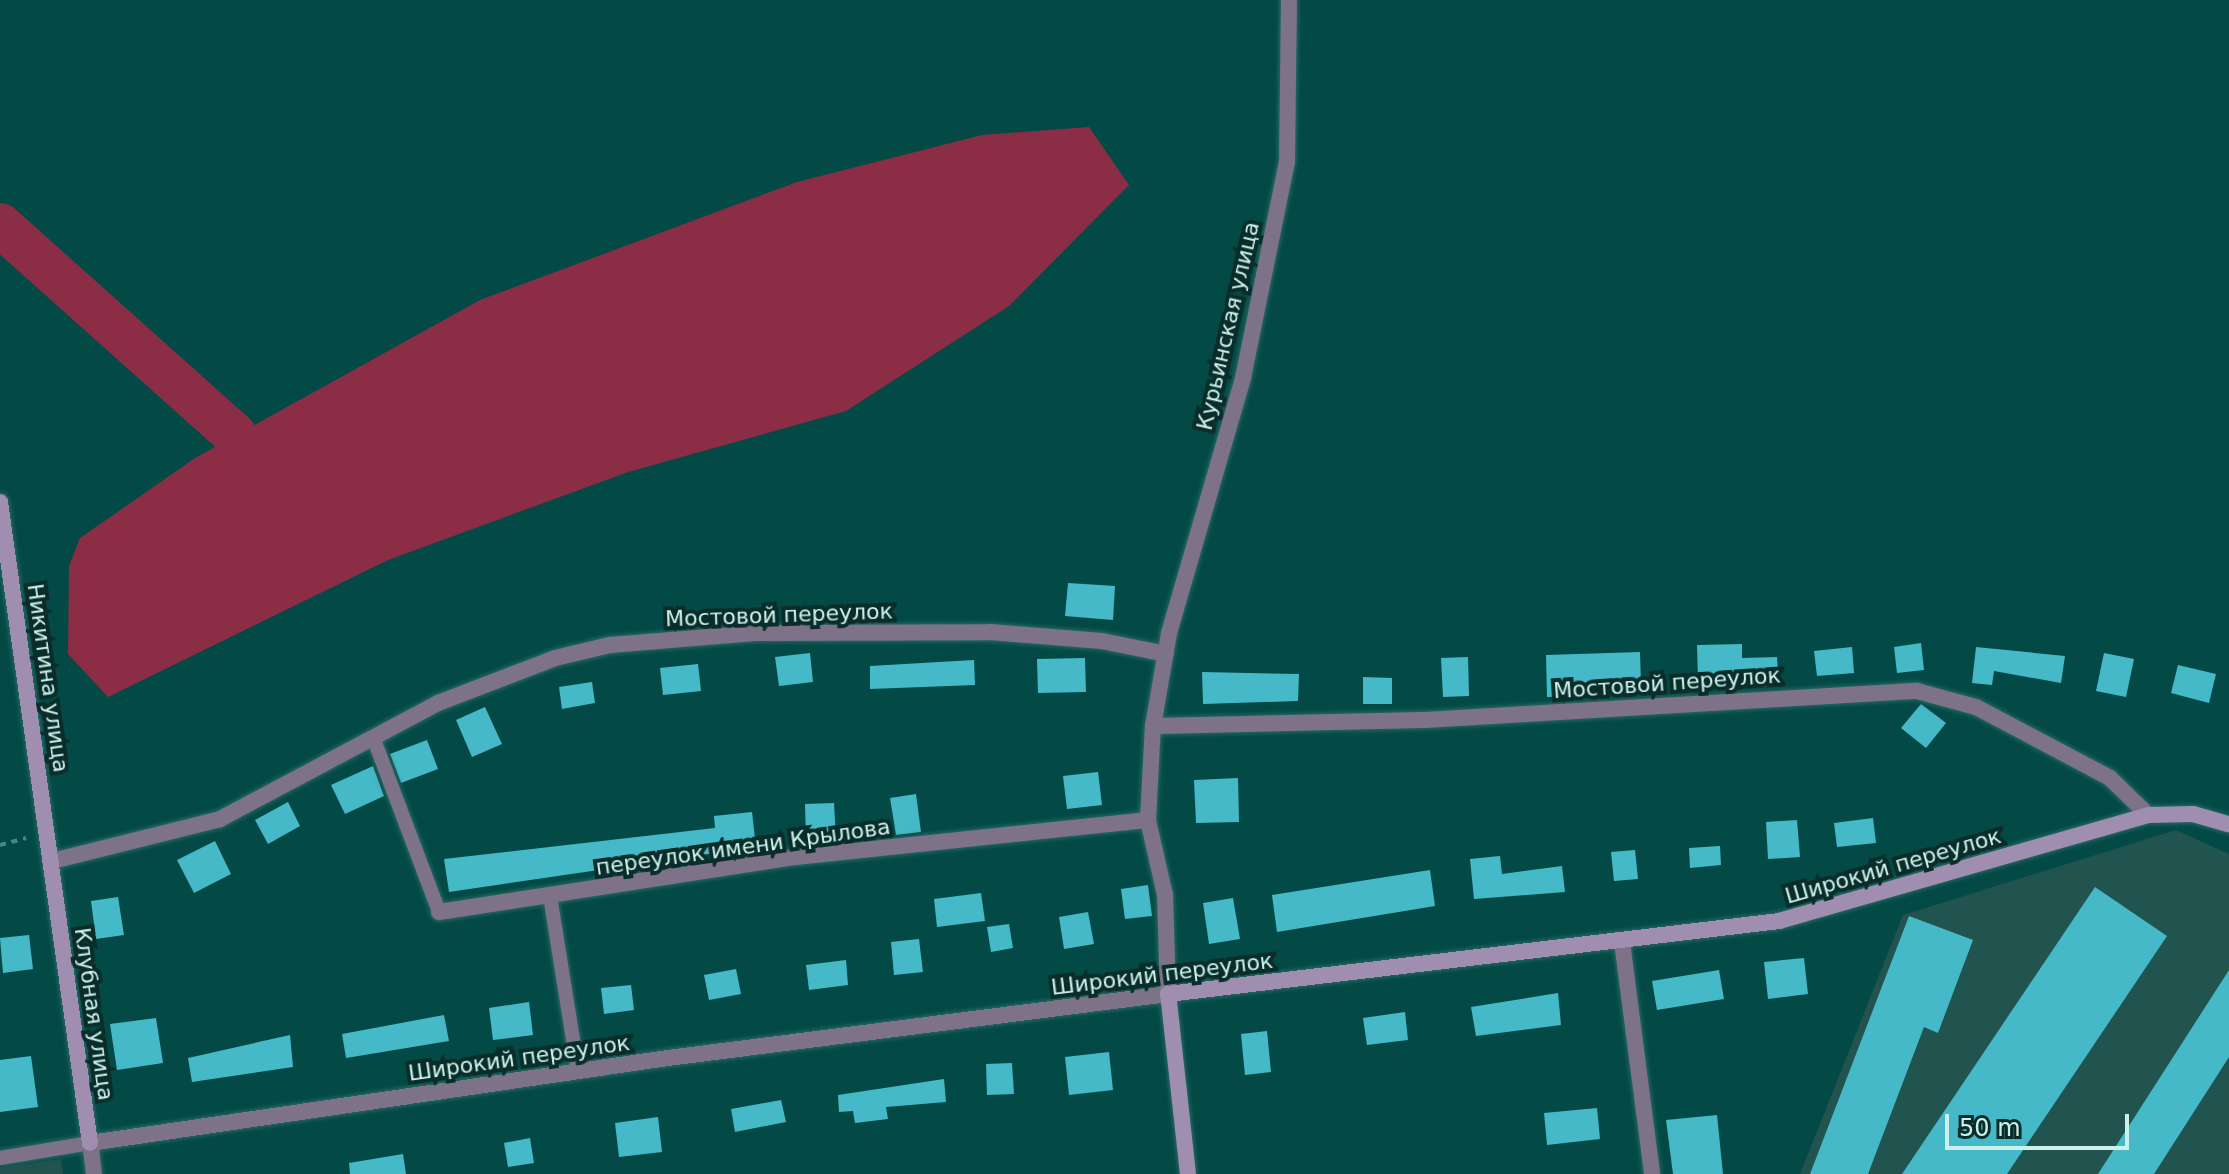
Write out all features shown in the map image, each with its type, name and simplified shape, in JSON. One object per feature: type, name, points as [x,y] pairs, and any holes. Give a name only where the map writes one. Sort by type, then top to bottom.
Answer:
[{"type":"main road","name":"Никитина улица","points":[[0,502],[52,861]]},
{"type":"main road","name":"Широкий переулок","points":[[1168,994],[1779,921],[1854,903],[2148,815],[2193,814],[2229,824]]},
{"type":"main road","name":"Клубная улица","points":[[52,861],[90,1143]]},
{"type":"main road","points":[[1168,994],[1188,1174]]},
{"type":"street","name":"Курьинская улица","points":[[1168,994],[1165,895],[1148,820],[1153,726],[1166,654],[1243,378],[1287,162],[1289,0]]},
{"type":"street","name":"Мостовой переулок","points":[[52,861],[220,819],[373,737],[496,678],[610,645],[755,633],[990,632],[1102,641],[1166,654]]},
{"type":"street","name":"Мостовой переулок","points":[[1153,726],[1425,720],[1917,691],[1976,707],[2110,778],[2148,815]]},
{"type":"street","name":"переулок имени Крылова","points":[[439,912],[796,857],[1148,820]]},
{"type":"street","points":[[1622,942],[1652,1174]]},
{"type":"street","name":"Широкий переулок","points":[[90,1143],[578,1071],[1168,994]]},
{"type":"street","name":"Клубная улица","points":[[90,1143],[94,1174]]},
{"type":"lane","points":[[373,737],[439,912]]},
{"type":"lane","points":[[550,896],[578,1071]]},
{"type":"lane","points":[[0,1158],[90,1143]]},
{"type":"path","points":[[0,845],[48,832]]},
{"type":"shaded area","points":[[1089,127],[1129,185],[1009,306],[846,411],[628,472],[388,560],[108,697],[68,654],[69,566],[80,538],[195,458],[480,300],[797,182],[982,135]]},
{"type":"shaded area","points":[[2176,830],[2229,854],[2229,1174],[1800,1174],[1903,915]]},
{"type":"shaded area","points":[[61,1159],[63,1174],[0,1174],[0,1168]]},
{"type":"building","points":[[1068,583],[1115,586],[1113,620],[1065,616]]},
{"type":"building","points":[[1921,643],[1924,670],[1897,673],[1894,647]]},
{"type":"building","points":[[1742,644],[1742,658],[1777,657],[1779,686],[1758,687],[1757,678],[1698,680],[1697,645]]},
{"type":"building","points":[[1852,647],[1854,673],[1817,676],[1814,651]]},
{"type":"building","points":[[1976,647],[2065,656],[2061,683],[1994,671],[1992,685],[1972,683]]},
{"type":"building","points":[[1640,652],[1641,685],[1582,687],[1583,696],[1547,697],[1546,655]]},
{"type":"building","points":[[810,653],[813,682],[779,686],[775,657]]},
{"type":"building","points":[[2104,653],[2134,659],[2126,697],[2096,691]]},
{"type":"building","points":[[1468,657],[1469,696],[1443,697],[1441,658]]},
{"type":"building","points":[[1085,658],[1086,692],[1038,693],[1037,659]]},
{"type":"building","points":[[974,660],[975,685],[870,689],[870,666]]},
{"type":"building","points":[[698,664],[701,691],[663,695],[660,668]]},
{"type":"building","points":[[2178,665],[2216,674],[2209,703],[2171,693]]},
{"type":"building","points":[[1202,672],[1299,674],[1298,701],[1203,704]]},
{"type":"building","points":[[1363,677],[1392,678],[1392,704],[1363,704]]},
{"type":"building","points":[[592,682],[595,703],[562,709],[559,687]]},
{"type":"building","points":[[1921,704],[1946,723],[1926,748],[1901,728]]},
{"type":"building","points":[[485,707],[502,744],[472,757],[456,720]]},
{"type":"building","points":[[427,740],[438,769],[401,783],[390,754]]},
{"type":"building","points":[[373,766],[384,796],[345,814],[331,785]]},
{"type":"building","points":[[1098,772],[1102,805],[1067,809],[1063,776]]},
{"type":"building","points":[[1238,778],[1239,822],[1196,823],[1194,780]]},
{"type":"building","points":[[916,794],[921,832],[896,835],[890,798]]},
{"type":"building","points":[[288,802],[300,826],[268,844],[255,820]]},
{"type":"building","points":[[834,803],[836,839],[806,840],[805,804]]},
{"type":"building","points":[[752,812],[756,847],[449,892],[444,859],[715,828],[714,816]]},
{"type":"building","points":[[1873,818],[1876,843],[1837,847],[1834,823]]},
{"type":"building","points":[[1797,820],[1800,857],[1768,859],[1766,822]]},
{"type":"building","points":[[215,841],[231,874],[194,893],[177,860]]},
{"type":"building","points":[[1720,846],[1721,865],[1690,868],[1689,848]]},
{"type":"building","points":[[1635,850],[1638,879],[1614,881],[1611,852]]},
{"type":"building","points":[[1500,856],[1502,874],[1562,866],[1565,892],[1474,899],[1470,859]]},
{"type":"building","points":[[1430,870],[1435,906],[1277,932],[1272,895]]},
{"type":"building","points":[[1148,885],[1152,916],[1125,919],[1121,889]]},
{"type":"building","points":[[2095,887],[2167,936],[2007,1174],[1902,1174]]},
{"type":"building","points":[[981,893],[985,921],[937,927],[934,899]]},
{"type":"building","points":[[118,897],[124,935],[96,939],[91,901]]},
{"type":"building","points":[[1233,898],[1240,939],[1209,944],[1203,903]]},
{"type":"building","points":[[1088,912],[1094,944],[1064,949],[1059,917]]},
{"type":"building","points":[[1909,916],[1973,940],[1938,1033],[1924,1027],[1868,1174],[1810,1174]]},
{"type":"building","points":[[1009,924],[1013,948],[991,952],[987,927]]},
{"type":"building","points":[[29,935],[33,969],[3,973],[0,938]]},
{"type":"building","points":[[919,939],[923,972],[894,975],[891,942]]},
{"type":"building","points":[[1804,958],[1808,994],[1768,999],[1764,962]]},
{"type":"building","points":[[846,960],[848,985],[809,990],[806,965]]},
{"type":"building","points":[[736,969],[741,994],[709,1000],[704,975]]},
{"type":"building","points":[[1719,970],[1724,999],[1657,1010],[1652,981]]},
{"type":"building","points":[[2229,970],[2229,1057],[2154,1174],[2098,1174]]},
{"type":"building","points":[[631,985],[634,1010],[604,1014],[601,988]]},
{"type":"building","points":[[1558,993],[1561,1025],[1476,1036],[1471,1007]]},
{"type":"building","points":[[529,1002],[533,1035],[493,1040],[489,1008]]},
{"type":"building","points":[[1405,1012],[1408,1040],[1367,1045],[1363,1018]]},
{"type":"building","points":[[444,1015],[449,1041],[346,1058],[342,1034]]},
{"type":"building","points":[[156,1018],[163,1063],[117,1070],[110,1024]]},
{"type":"building","points":[[1267,1031],[1271,1072],[1245,1075],[1241,1034]]},
{"type":"building","points":[[290,1035],[293,1067],[192,1082],[188,1058]]},
{"type":"building","points":[[1109,1052],[1113,1090],[1069,1095],[1065,1057]]},
{"type":"building","points":[[31,1056],[38,1107],[0,1112],[0,1060]]},
{"type":"building","points":[[1012,1063],[1014,1094],[987,1095],[986,1064]]},
{"type":"building","points":[[944,1079],[946,1102],[886,1107],[888,1119],[855,1123],[853,1111],[839,1112],[838,1095]]},
{"type":"building","points":[[781,1100],[786,1122],[735,1132],[731,1109]]},
{"type":"building","points":[[1597,1108],[1600,1139],[1547,1145],[1544,1113]]},
{"type":"building","points":[[1717,1115],[1723,1174],[1673,1174],[1666,1120]]},
{"type":"building","points":[[658,1117],[662,1152],[619,1157],[615,1123]]},
{"type":"building","points":[[530,1138],[534,1163],[508,1167],[504,1143]]},
{"type":"building","points":[[403,1154],[406,1174],[350,1174],[349,1163]]},
{"type":"waterway","points":[[0,225],[235,435]]}]
